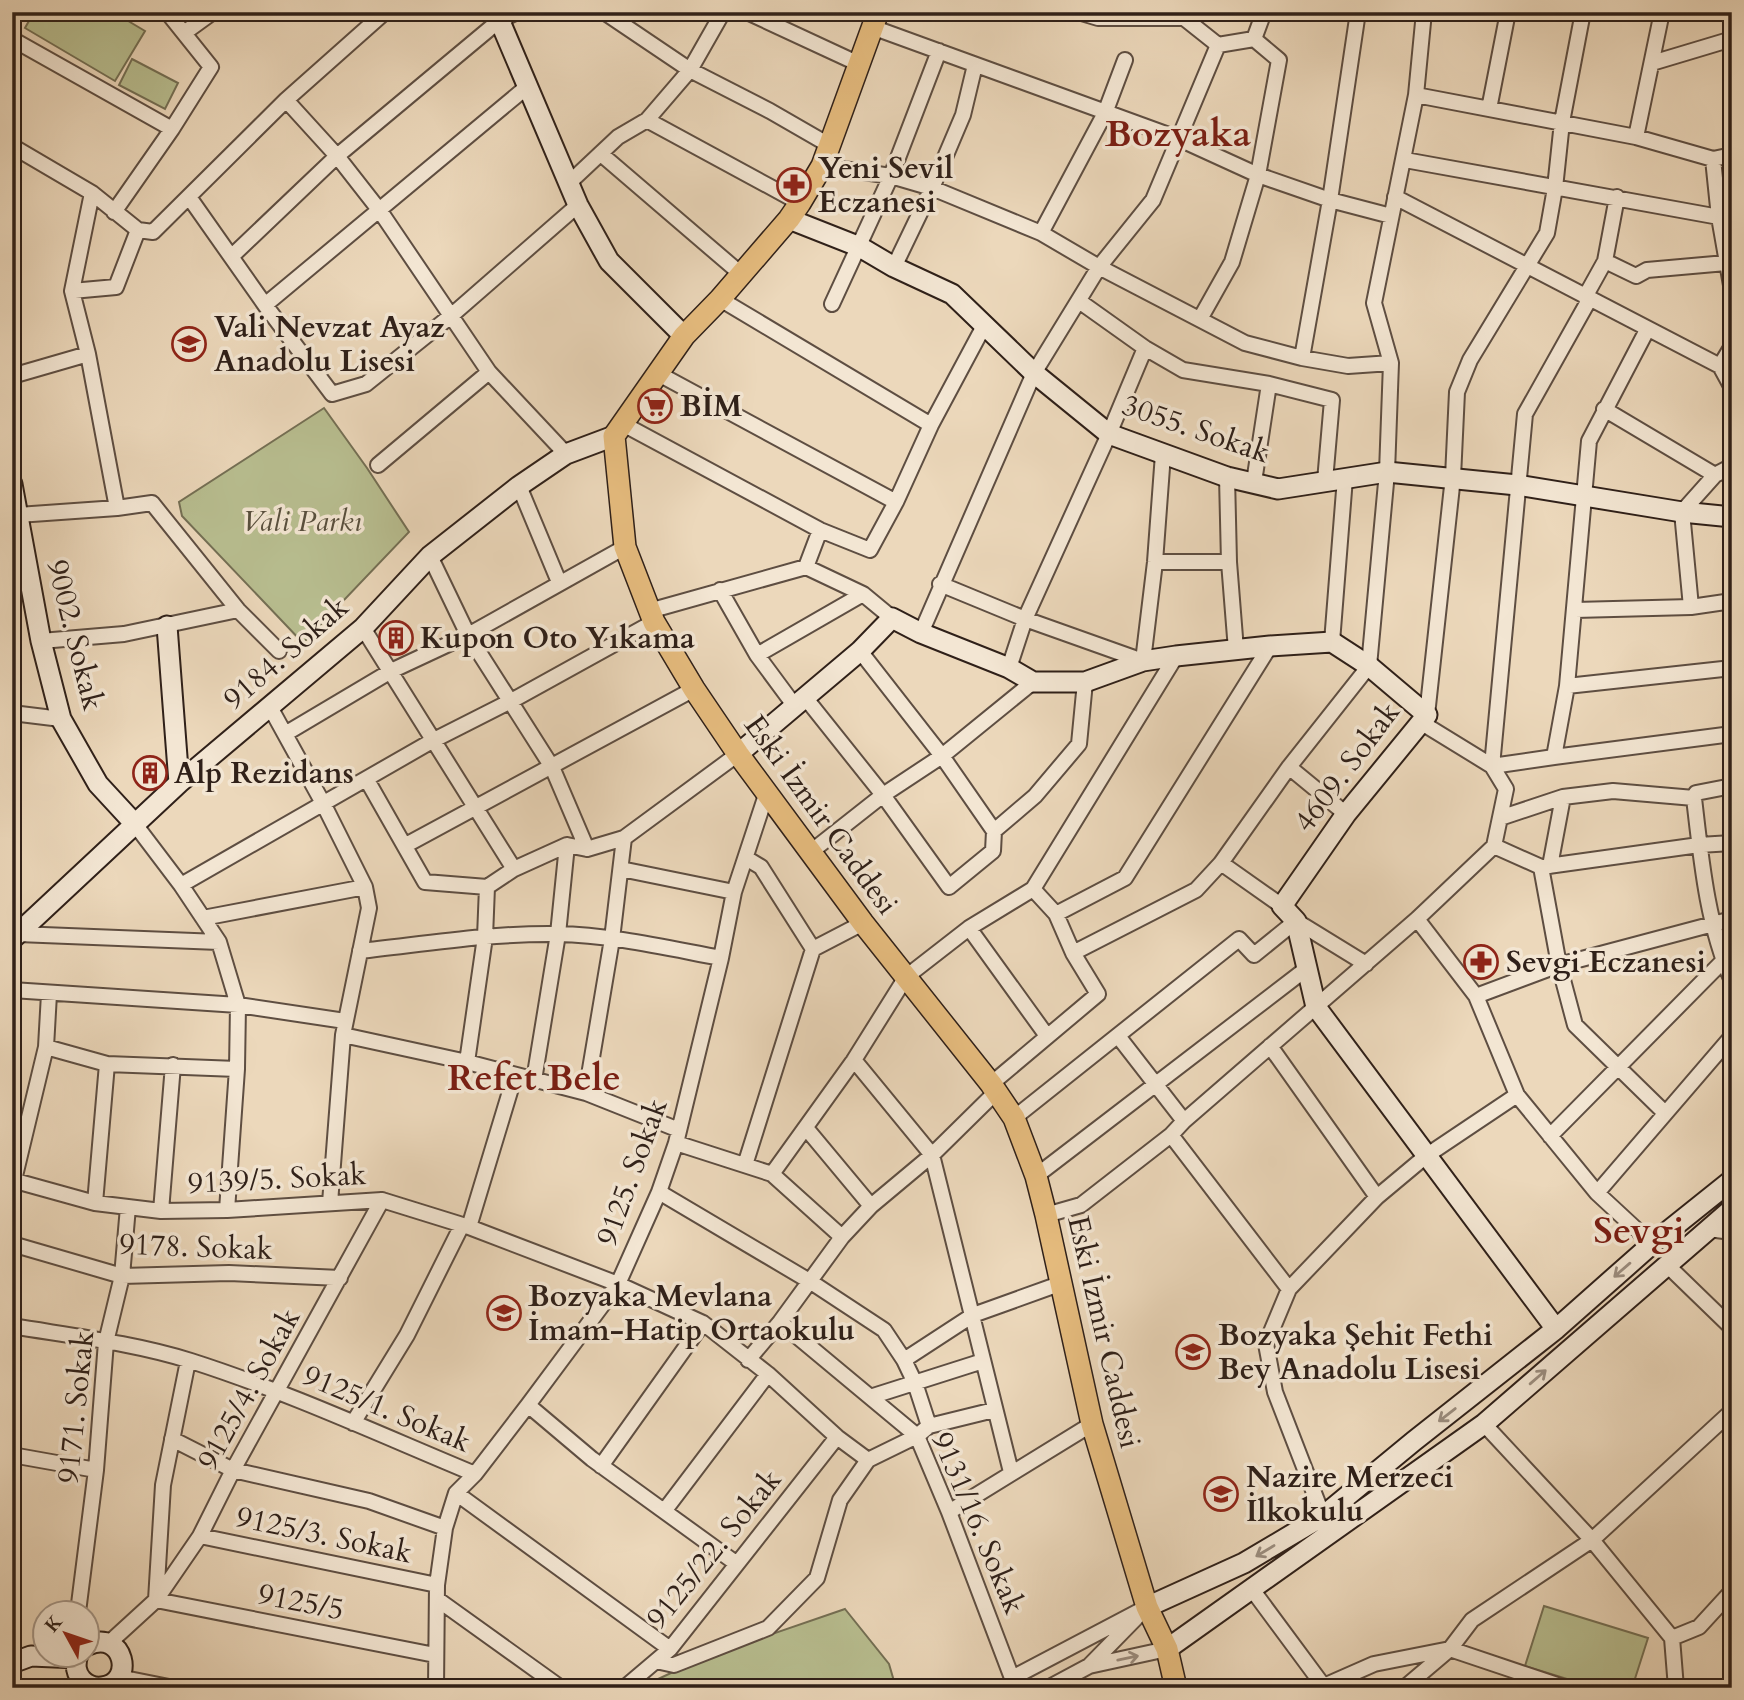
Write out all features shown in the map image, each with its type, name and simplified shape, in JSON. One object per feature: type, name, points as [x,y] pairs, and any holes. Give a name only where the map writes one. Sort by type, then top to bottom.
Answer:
[{"type":"main road","points":[[504,15],[528,86],[578,205],[609,261],[684,336]]},
{"type":"main road","points":[[618,430],[684,336],[720,299],[794,211],[822,166],[875,20]]},
{"type":"main road","name":"3055. Sokak","points":[[794,211],[894,267],[952,295],[1034,373],[1109,434],[1227,477],[1278,489],[1387,472],[1452,477],[1682,512],[1732,517]]},
{"type":"main road","name":"9184. Sokak","points":[[15,936],[179,783],[363,628],[430,556],[519,486],[566,454],[618,430]]},
{"type":"main road","name":"Eski İzmir Caddesi","points":[[618,430],[625,547],[652,617],[694,689],[738,754],[863,923],[994,1087],[1014,1118],[1036,1176],[1046,1215],[1092,1424],[1147,1607],[1167,1649],[1176,1688]]},
{"type":"main road","name":"9002. Sokak","points":[[12,484],[16,518],[41,641],[61,719],[98,784],[134,823]]},
{"type":"main road","points":[[738,754],[860,651],[892,618],[921,634],[1009,668],[1033,682],[1085,682],[1143,661],[1270,646],[1332,642]]},
{"type":"main road","points":[[167,626],[179,783]]},
{"type":"main road","name":"4609. Sokak","points":[[1282,906],[1346,814],[1425,719],[1369,666],[1332,642]]},
{"type":"main road","points":[[1282,906],[1296,921],[1316,1007],[1556,1329]]},
{"type":"main road","points":[[1147,1607],[1244,1563],[1323,1516],[1556,1329],[1652,1244],[1732,1180]]},
{"type":"main road","points":[[1167,1649],[1484,1424],[1732,1209]]},
{"type":"main road","points":[[78,1668],[77,1671],[98,1684],[122,1664],[119,1652],[109,1643],[102,1642]]},
{"type":"main road","points":[[12,1663],[32,1656]]},
{"type":"street","points":[[114,212],[211,67],[167,12]]},
{"type":"street","points":[[184,33],[213,12]]},
{"type":"street","points":[[604,12],[690,70],[829,145]]},
{"type":"street","points":[[569,183],[618,137],[647,120],[690,70],[723,12]]},
{"type":"street","points":[[747,12],[859,64]]},
{"type":"street","points":[[1078,12],[1099,15],[1185,15],[1218,46]]},
{"type":"street","points":[[1254,39],[1264,12]]},
{"type":"street","points":[[1302,358],[1358,12]]},
{"type":"street","points":[[1073,953],[1196,890],[1221,863],[1289,767],[1369,666],[1387,472],[1391,363],[1374,303],[1405,160],[1416,95],[1424,12]]},
{"type":"street","points":[[1489,109],[1508,12]]},
{"type":"street","points":[[1046,1215],[1081,1205],[1171,1135],[1417,919],[1494,846],[1506,789],[1492,766],[1425,719],[1452,477],[1457,392],[1470,360],[1547,233],[1562,122],[1583,12]]},
{"type":"street","points":[[1636,137],[1662,12]]},
{"type":"street","points":[[12,146],[92,193],[138,230],[153,232],[376,15]]},
{"type":"street","points":[[232,256],[337,156],[504,15]]},
{"type":"street","points":[[875,20],[939,51],[1177,138],[1258,175],[1329,200],[1391,216]]},
{"type":"street","points":[[12,39],[172,129]]},
{"type":"street","points":[[1218,46],[1254,39]]},
{"type":"street","points":[[1200,319],[1232,262],[1258,175],[1279,60],[1254,39]]},
{"type":"street","points":[[1652,63],[1732,39]]},
{"type":"street","points":[[921,634],[940,584],[1034,373],[1099,267],[1153,200],[1218,46]]},
{"type":"street","points":[[832,304],[891,176],[939,51]]},
{"type":"street","points":[[1041,233],[1105,113],[1125,60]]},
{"type":"street","points":[[894,267],[963,115],[975,65]]},
{"type":"street","points":[[265,305],[528,86]]},
{"type":"street","points":[[1416,95],[1636,137],[1713,159],[1732,155]]},
{"type":"street","points":[[286,100],[337,156],[380,211],[489,372],[566,454]]},
{"type":"street","points":[[647,120],[794,211]]},
{"type":"street","points":[[601,154],[741,274]]},
{"type":"street","points":[[1713,159],[1719,217],[1732,291]]},
{"type":"street","points":[[1405,160],[1719,217]]},
{"type":"street","points":[[822,166],[891,176],[932,188],[1041,233],[1099,267],[1245,343],[1302,358],[1348,366],[1391,363]]},
{"type":"street","points":[[92,193],[72,291],[88,354],[117,508]]},
{"type":"street","points":[[189,197],[332,394],[366,384],[452,315],[578,205]]},
{"type":"street","points":[[1395,197],[1720,366],[1732,388]]},
{"type":"street","points":[[1492,766],[1525,414],[1605,261],[1617,197]]},
{"type":"street","points":[[72,291],[116,287],[138,230]]},
{"type":"street","points":[[1605,261],[1636,276],[1647,270],[1726,263]]},
{"type":"street","points":[[720,299],[930,425]]},
{"type":"street","points":[[1079,301],[1145,348],[1183,370],[1269,384],[1332,400],[1325,481]]},
{"type":"street","points":[[618,430],[820,530],[870,550],[896,502],[930,425],[985,324]]},
{"type":"street","points":[[1554,757],[1567,686],[1589,441],[1647,330]]},
{"type":"street","points":[[1720,366],[1732,346]]},
{"type":"street","points":[[1009,668],[1025,619],[1145,348]]},
{"type":"street","points":[[12,376],[88,354]]},
{"type":"street","points":[[378,465],[489,372]]},
{"type":"street","points":[[657,373],[896,502]]},
{"type":"street","points":[[1254,482],[1269,384]]},
{"type":"street","points":[[1604,409],[1715,475]]},
{"type":"street","points":[[940,584],[1025,619],[1143,661],[1155,562],[1163,454]]},
{"type":"street","points":[[1691,607],[1682,512],[1715,475],[1732,466]]},
{"type":"street","points":[[1227,477],[1236,650]]},
{"type":"street","points":[[1332,642],[1345,478]]},
{"type":"street","points":[[519,486],[559,582]]},
{"type":"street","points":[[16,518],[152,503],[239,610],[279,651]]},
{"type":"street","points":[[806,567],[820,530]]},
{"type":"street","points":[[285,734],[391,671],[468,635],[625,547]]},
{"type":"street","points":[[430,556],[468,635],[552,767],[587,849]]},
{"type":"street","points":[[1155,562],[1230,562]]},
{"type":"street","points":[[181,885],[432,741],[511,701],[652,617],[720,590],[806,567],[863,594],[892,618]]},
{"type":"street","points":[[720,590],[757,655],[883,795],[949,887],[993,851],[994,831],[942,756],[860,651]]},
{"type":"street","points":[[757,655],[863,594]]},
{"type":"street","points":[[1575,610],[1691,607],[1732,601]]},
{"type":"street","points":[[41,641],[124,634],[239,610]]},
{"type":"street","points":[[363,628],[474,810],[514,869]]},
{"type":"street","points":[[1056,914],[1125,878],[1270,646]]},
{"type":"street","points":[[772,1174],[854,1060],[906,977],[969,928],[1033,889],[1176,656]]},
{"type":"street","points":[[1567,686],[1732,668]]},
{"type":"street","points":[[812,851],[883,795],[942,756],[1033,682]]},
{"type":"street","points":[[994,831],[1035,796],[1079,744],[1085,682]]},
{"type":"street","points":[[406,845],[694,689]]},
{"type":"street","points":[[270,707],[365,887],[369,908],[344,1028],[330,1203]]},
{"type":"street","points":[[12,713],[61,719]]},
{"type":"street","points":[[1492,766],[1732,734]]},
{"type":"street","points":[[367,780],[425,882],[487,887],[514,869],[568,845],[587,849],[624,838],[738,754]]},
{"type":"street","points":[[1289,767],[1346,814]]},
{"type":"street","points":[[1732,786],[1696,793],[1694,797],[1699,845],[1714,923],[1723,961],[1732,981]]},
{"type":"street","points":[[1500,818],[1563,797],[1613,791],[1694,797]]},
{"type":"street","name":"9125. Sokak","points":[[436,1688],[437,1592],[445,1528],[456,1493],[475,1474],[618,1284],[659,1192],[678,1137],[734,892],[767,792]]},
{"type":"street","points":[[1563,797],[1546,866],[1559,965],[1575,1025],[1665,1113]]},
{"type":"street","name":"9002. Sokak","points":[[134,823],[181,885],[219,942],[238,1005],[237,1069],[228,1210]]},
{"type":"street","points":[[586,1093],[612,939],[624,838]]},
{"type":"street","points":[[1494,846],[1546,866],[1732,843]]},
{"type":"street","points":[[534,1080],[558,934],[568,845]]},
{"type":"street","points":[[746,858],[761,867],[813,949]]},
{"type":"street","points":[[1221,863],[1282,906]]},
{"type":"street","points":[[621,869],[734,892]]},
{"type":"street","points":[[204,918],[365,887]]},
{"type":"street","points":[[467,1062],[485,937],[487,887]]},
{"type":"street","points":[[748,1360],[811,1282],[842,1237],[871,1206],[932,1155],[994,1087],[1047,1036],[1098,994],[1073,953],[1056,914],[1033,889]]},
{"type":"street","points":[[1417,919],[1476,996],[1517,1095],[1597,1193],[1652,1244]]},
{"type":"street","points":[[1476,996],[1559,965],[1732,919]]},
{"type":"street","points":[[1014,1118],[1239,939],[1254,955],[1296,921],[1366,964]]},
{"type":"street","points":[[746,1165],[813,949],[863,923]]},
{"type":"street","points":[[969,928],[1047,1036]]},
{"type":"street","points":[[360,951],[485,937],[558,934],[612,939],[721,958]]},
{"type":"street","points":[[15,936],[219,942]]},
{"type":"street","points":[[1550,1136],[1723,961]]},
{"type":"street","points":[[1036,1176],[1306,969]]},
{"type":"street","points":[[12,990],[238,1005],[344,1028],[586,1093],[678,1137],[772,1174],[842,1237]]},
{"type":"street","points":[[13,1180],[46,1047],[49,994]]},
{"type":"street","points":[[1597,1193],[1732,1035]]},
{"type":"street","points":[[1118,1036],[1184,1121]]},
{"type":"street","points":[[1270,1046],[1377,1197]]},
{"type":"street","points":[[46,1047],[107,1064],[237,1069]]},
{"type":"street","points":[[854,1060],[932,1155],[1011,1472]]},
{"type":"street","points":[[96,1203],[107,1064]]},
{"type":"street","points":[[161,1211],[173,1066]]},
{"type":"street","points":[[353,1423],[407,1335],[465,1226],[514,1075]]},
{"type":"street","points":[[1323,1516],[1275,1392],[1266,1344],[1289,1289],[1377,1197],[1426,1156],[1517,1095]]},
{"type":"street","points":[[806,1128],[871,1206]]},
{"type":"street","points":[[1171,1135],[1289,1289]]},
{"type":"street","name":"9139/5. Sokak","points":[[13,1180],[96,1203],[161,1211],[228,1210],[382,1200],[465,1226],[618,1284],[703,1323],[768,1374],[837,1437],[868,1460]]},
{"type":"street","points":[[659,1192],[811,1282],[884,1330],[904,1360],[915,1383],[929,1426]]},
{"type":"street","name":"9125/4. Sokak","points":[[109,1643],[156,1600],[200,1536],[233,1470],[382,1200]]},
{"type":"street","name":"9171. Sokak","points":[[80,1598],[96,1470],[106,1342],[122,1276],[128,1207]]},
{"type":"street","points":[[1708,1229],[1732,1232]]},
{"type":"street","name":"9178. Sokak","points":[[12,1244],[122,1276],[229,1273],[340,1278]]},
{"type":"street","points":[[1668,1266],[1732,1328]]},
{"type":"street","points":[[904,1360],[973,1315],[1062,1283]]},
{"type":"street","name":"9131/16. Sokak","points":[[780,1322],[917,1436],[1012,1678],[1147,1607]]},
{"type":"street","points":[[601,1466],[703,1323]]},
{"type":"street","points":[[12,1326],[106,1342],[188,1361],[278,1392]]},
{"type":"street","points":[[156,1600],[163,1485],[188,1361]]},
{"type":"street","points":[[870,1397],[983,1361]]},
{"type":"street","points":[[665,1510],[768,1374]]},
{"type":"street","name":"9125/1. Sokak","points":[[278,1392],[475,1474]]},
{"type":"street","points":[[528,1405],[601,1466],[737,1563]]},
{"type":"street","points":[[656,1661],[674,1665],[768,1628],[817,1578],[840,1500],[868,1460],[917,1436],[929,1426],[994,1410]]},
{"type":"street","points":[[1404,1688],[1450,1649],[1472,1620],[1592,1539],[1732,1411]]},
{"type":"street","points":[[949,1512],[1092,1424]]},
{"type":"street","points":[[1484,1424],[1592,1539],[1672,1638],[1676,1688],[1687,1688]]},
{"type":"street","name":"9125/22. Sokak","points":[[624,1688],[670,1649],[837,1437]]},
{"type":"street","points":[[172,1439],[233,1470],[369,1501],[445,1528]]},
{"type":"street","points":[[12,1455],[96,1470]]},
{"type":"street","points":[[456,1493],[670,1649]]},
{"type":"street","name":"9125/3. Sokak","points":[[200,1536],[437,1592]]},
{"type":"street","points":[[1251,1588],[1325,1687],[1374,1664],[1450,1649],[1566,1688]]},
{"type":"street","points":[[1672,1638],[1699,1627],[1732,1591]]},
{"type":"street","points":[[437,1592],[561,1688]]},
{"type":"street","name":"9125/5","points":[[156,1600],[435,1655]]},
{"type":"street","points":[[1089,1666],[1147,1607]]},
{"type":"street","points":[[1048,1688],[1089,1666],[1167,1649]]},
{"type":"street","points":[[98,1684],[174,1688]]},
{"type":"green space","points":[[34,12],[113,12],[145,31],[115,81],[25,28]]},
{"type":"green space","points":[[132,59],[178,83],[165,109],[119,85]]},
{"type":"green space","name":"Vali Parkı","points":[[324,408],[409,532],[303,643],[182,516],[179,502]]},
{"type":"green space","points":[[1544,1606],[1648,1638],[1632,1688],[1596,1688],[1525,1666]]},
{"type":"green space","points":[[845,1609],[889,1664],[896,1688],[639,1688],[705,1657]]},
{"type":"place","name":"Yeni Sevil Eczanesi","points":[[794,185]]},
{"type":"place","name":"Vali Nevzat Ayaz Anadolu Lisesi","points":[[189,344]]},
{"type":"place","name":"BİM","points":[[655,406]]},
{"type":"place","name":"Kupon Oto Yıkama","points":[[396,638]]},
{"type":"place","name":"Alp Rezidans","points":[[150,773]]},
{"type":"place","name":"Sevgi Eczanesi","points":[[1481,962]]},
{"type":"place","name":"Bozyaka Mevlana İmam-Hatip Ortaokulu","points":[[504,1313]]},
{"type":"place","name":"Bozyaka Şehit Fethi Bey Anadolu Lisesi","points":[[1193,1352]]},
{"type":"place","name":"Nazire Merzeci İlkokulu","points":[[1221,1494]]},
{"type":"district","name":"Bozyaka","points":[[1178,134]]},
{"type":"district","name":"Refet Bele","points":[[534,1078]]},
{"type":"district","name":"Sevgi","points":[[1639,1231]]}]
